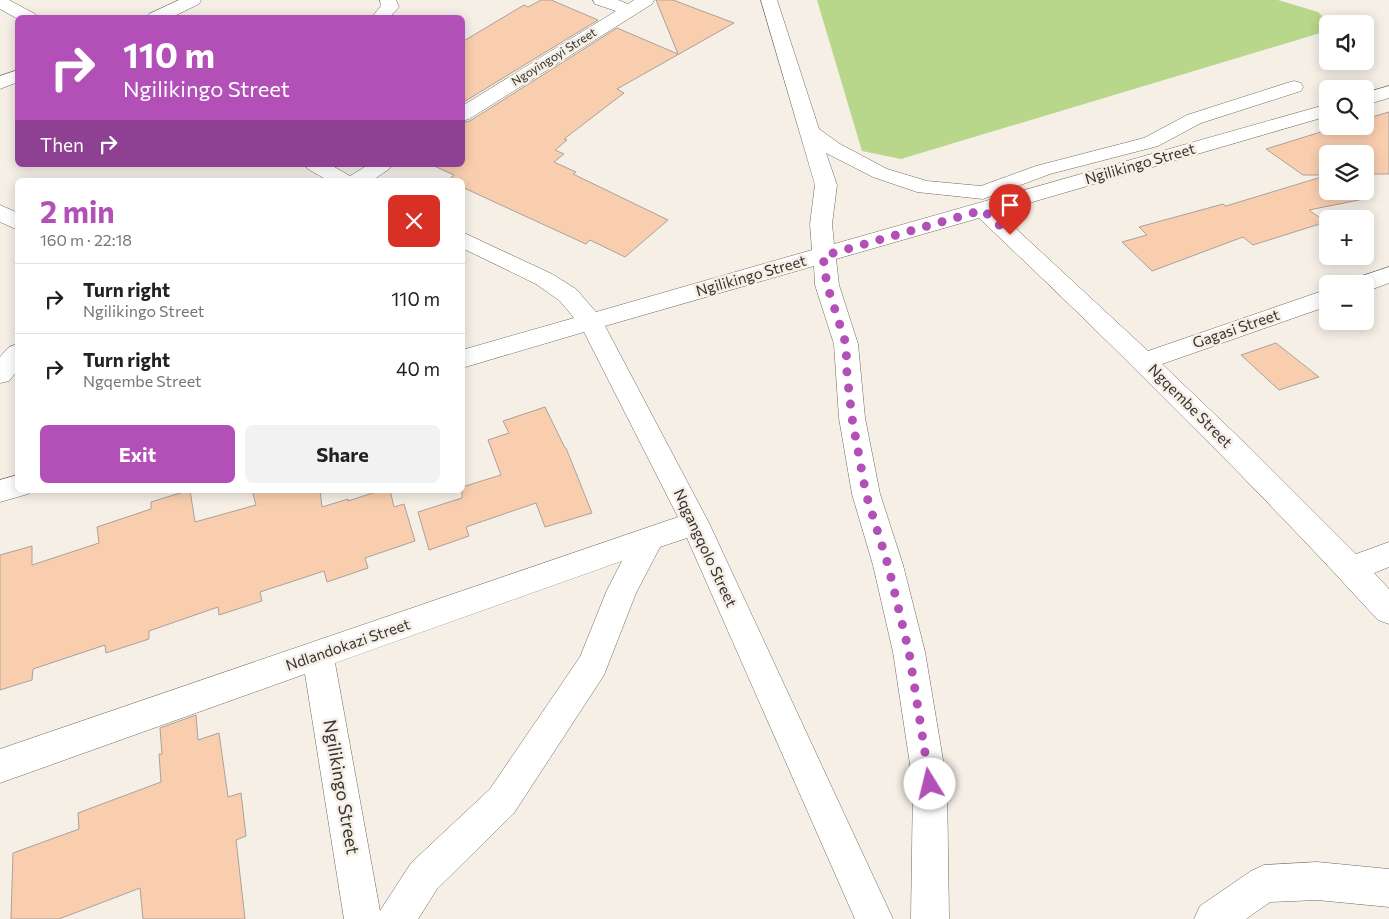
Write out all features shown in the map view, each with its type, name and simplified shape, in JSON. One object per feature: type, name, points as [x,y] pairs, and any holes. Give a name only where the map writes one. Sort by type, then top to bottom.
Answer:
[{"type":"street","points":[[161,15],[193,0]]},
{"type":"street","points":[[386,8],[407,0]]},
{"type":"street","points":[[601,0],[630,10]]},
{"type":"street","name":"Ngoyingoyi Street","points":[[465,112],[646,0]]},
{"type":"street","points":[[769,0],[826,185],[821,224],[827,285],[846,344],[852,418],[866,494],[888,565],[909,652],[930,784],[930,919]]},
{"type":"street","points":[[0,2],[24,15]]},
{"type":"street","points":[[0,83],[15,76]]},
{"type":"street","points":[[810,132],[833,148],[880,173],[925,187],[983,194],[1043,170],[1151,142],[1194,119],[1294,87]]},
{"type":"street","points":[[1374,96],[1389,92]]},
{"type":"street","name":"Ngilikingo Street","points":[[465,358],[1319,113]]},
{"type":"street","points":[[319,167],[339,178]]},
{"type":"street","points":[[361,178],[379,167]]},
{"type":"street","name":"Ngqembe Street","points":[[983,210],[1145,361],[1351,569],[1389,610]]},
{"type":"street","points":[[0,212],[15,221]]},
{"type":"street","name":"Nqgangqolo Street","points":[[465,240],[544,279],[568,295],[590,322],[695,523],[874,919]]},
{"type":"street","points":[[1374,280],[1389,275]]},
{"type":"street","name":"Gagasi Street","points":[[1145,361],[1319,300]]},
{"type":"street","points":[[0,374],[15,356]]},
{"type":"street","points":[[0,492],[15,487]]},
{"type":"street","name":"Ndlandokazi Street","points":[[0,766],[695,523]]},
{"type":"street","points":[[396,919],[424,876],[502,801],[593,666],[622,590],[650,539]]},
{"type":"street","points":[[1351,569],[1389,554]]},
{"type":"street","name":"Ngilikingo Street","points":[[318,656],[363,919]]},
{"type":"street","points":[[1213,919],[1264,884],[1317,881],[1389,888]]},
{"type":"shaded area","points":[[817,0],[1278,0],[1318,12],[1321,15],[1319,15],[1319,33],[901,159],[862,151]]},
{"type":"building","points":[[541,0],[551,0],[598,20],[465,101],[465,40],[524,5],[528,7]]},
{"type":"building","points":[[656,0],[673,0],[734,23],[617,89],[624,93],[564,139],[567,140],[555,150],[564,154],[554,162],[576,172],[573,174],[668,220],[625,257],[590,240],[586,244],[465,188],[465,178],[450,178],[454,175],[436,167],[465,167],[465,122],[470,121],[617,28],[678,54]]},
{"type":"building","points":[[1389,112],[1389,174],[1374,174],[1374,145],[1319,145],[1319,175],[1303,175],[1266,149],[1319,133],[1319,135],[1374,135],[1374,116]]},
{"type":"building","points":[[1319,178],[1319,200],[1359,200],[1309,210],[1319,217],[1319,224],[1253,245],[1243,237],[1152,271],[1122,242],[1147,235],[1139,227],[1223,204],[1226,206]]},
{"type":"building","points":[[1276,343],[1319,377],[1279,390],[1241,355]]},
{"type":"building","points":[[545,407],[566,448],[592,513],[545,527],[536,503],[466,527],[469,536],[429,550],[418,512],[462,498],[462,493],[465,493],[465,486],[501,475],[488,440],[509,433],[503,421]]},
{"type":"building","points":[[180,493],[190,493],[195,522],[256,505],[253,493],[320,493],[322,507],[373,493],[391,493],[394,507],[404,504],[415,541],[365,558],[368,568],[327,582],[324,571],[260,592],[262,601],[219,615],[218,607],[149,631],[149,639],[106,653],[105,645],[33,669],[32,680],[0,690],[0,555],[32,546],[32,565],[99,543],[97,527],[151,509],[151,502]]},
{"type":"building","points":[[196,715],[198,740],[219,733],[228,797],[241,793],[246,836],[236,840],[245,919],[143,919],[140,888],[59,919],[11,919],[13,853],[79,829],[78,813],[161,782],[159,754],[162,754],[160,728]]},
{"type":"route","points":[[930,784],[909,652],[888,565],[866,494],[852,418],[846,344],[827,285],[823,256],[983,210],[1010,235]]}]
